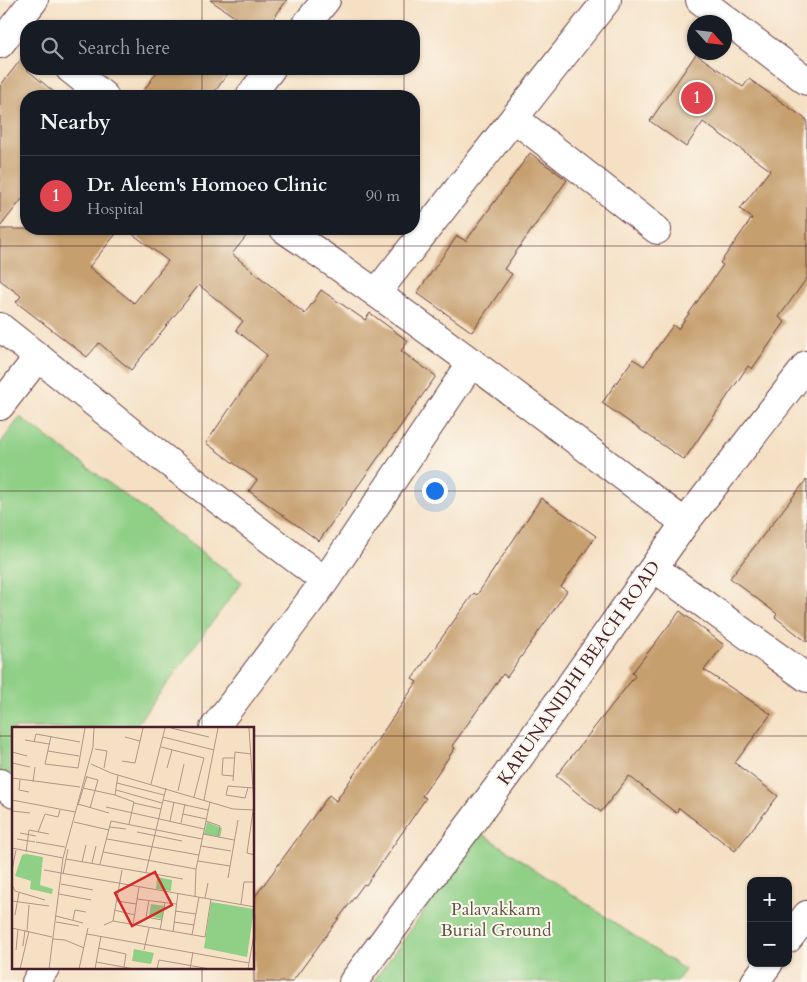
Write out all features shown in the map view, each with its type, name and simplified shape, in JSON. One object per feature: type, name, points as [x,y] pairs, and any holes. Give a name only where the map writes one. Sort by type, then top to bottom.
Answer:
[{"type":"street","points":[[22,20],[34,0]]},
{"type":"street","points":[[310,20],[326,0]]},
{"type":"street","points":[[377,292],[607,0]]},
{"type":"street","points":[[700,0],[807,81]]},
{"type":"street","points":[[78,75],[96,90]]},
{"type":"street","points":[[255,90],[267,75]]},
{"type":"street","points":[[514,118],[657,230]]},
{"type":"street","points":[[293,235],[377,292],[685,523]]},
{"type":"street","points":[[0,327],[159,455],[325,581]]},
{"type":"street","points":[[0,406],[38,357]]},
{"type":"street","points":[[215,727],[325,581],[472,362]]},
{"type":"street","name":"KARUNANIDHI BEACH ROAD","points":[[352,982],[506,776],[685,523],[805,372]]},
{"type":"street","points":[[654,568],[807,678]]},
{"type":"street","points":[[0,783],[12,792]]},
{"type":"street","points":[[792,934],[807,914]]},
{"type":"street","points":[[755,982],[766,967]]},
{"type":"street","points":[[36,982],[44,970]]},
{"type":"green space","points":[[20,417],[242,582],[135,727],[12,727],[12,789],[0,780],[0,444]]},
{"type":"green space","name":"Palavakkam Burial Ground","points":[[481,833],[685,970],[676,982],[373,982]]},
{"type":"building","points":[[210,0],[287,0],[272,20],[239,20]]},
{"type":"building","points":[[692,60],[705,60],[743,87],[749,79],[807,120],[807,278],[779,317],[785,322],[752,369],[748,366],[684,460],[602,403],[633,359],[644,366],[673,325],[678,329],[723,265],[720,263],[752,218],[740,209],[770,170],[703,122],[686,147],[650,121]]},
{"type":"building","points":[[20,61],[20,75],[33,75],[52,90],[20,90],[20,202],[0,227],[0,86]]},
{"type":"building","points":[[155,75],[227,75],[216,90],[144,90]]},
{"type":"building","points":[[530,153],[567,180],[504,269],[512,274],[472,332],[417,293],[457,236],[466,241]]},
{"type":"building","points":[[0,229],[20,229],[20,235],[115,235],[89,267],[134,303],[168,261],[134,235],[247,235],[232,254],[305,314],[321,290],[365,320],[370,313],[408,341],[401,351],[436,376],[319,541],[249,491],[257,480],[206,443],[267,355],[236,330],[243,321],[199,285],[131,370],[99,343],[87,357],[16,302],[21,296],[0,280]]},
{"type":"building","points":[[807,479],[807,642],[775,617],[777,614],[730,578]]},
{"type":"building","points":[[541,498],[596,536],[561,587],[567,591],[507,677],[503,674],[452,746],[455,748],[422,796],[426,798],[366,885],[364,884],[292,982],[254,982],[255,897],[329,795],[336,801],[417,682],[412,679],[474,593],[477,595]]},
{"type":"building","points":[[680,611],[724,645],[704,670],[771,714],[735,763],[778,796],[735,851],[679,808],[676,813],[629,776],[601,812],[556,776],[635,676],[632,673]]},
{"type":"place","name":"Dr. Aleem's Homoeo Clinic","points":[[697,98]]}]
